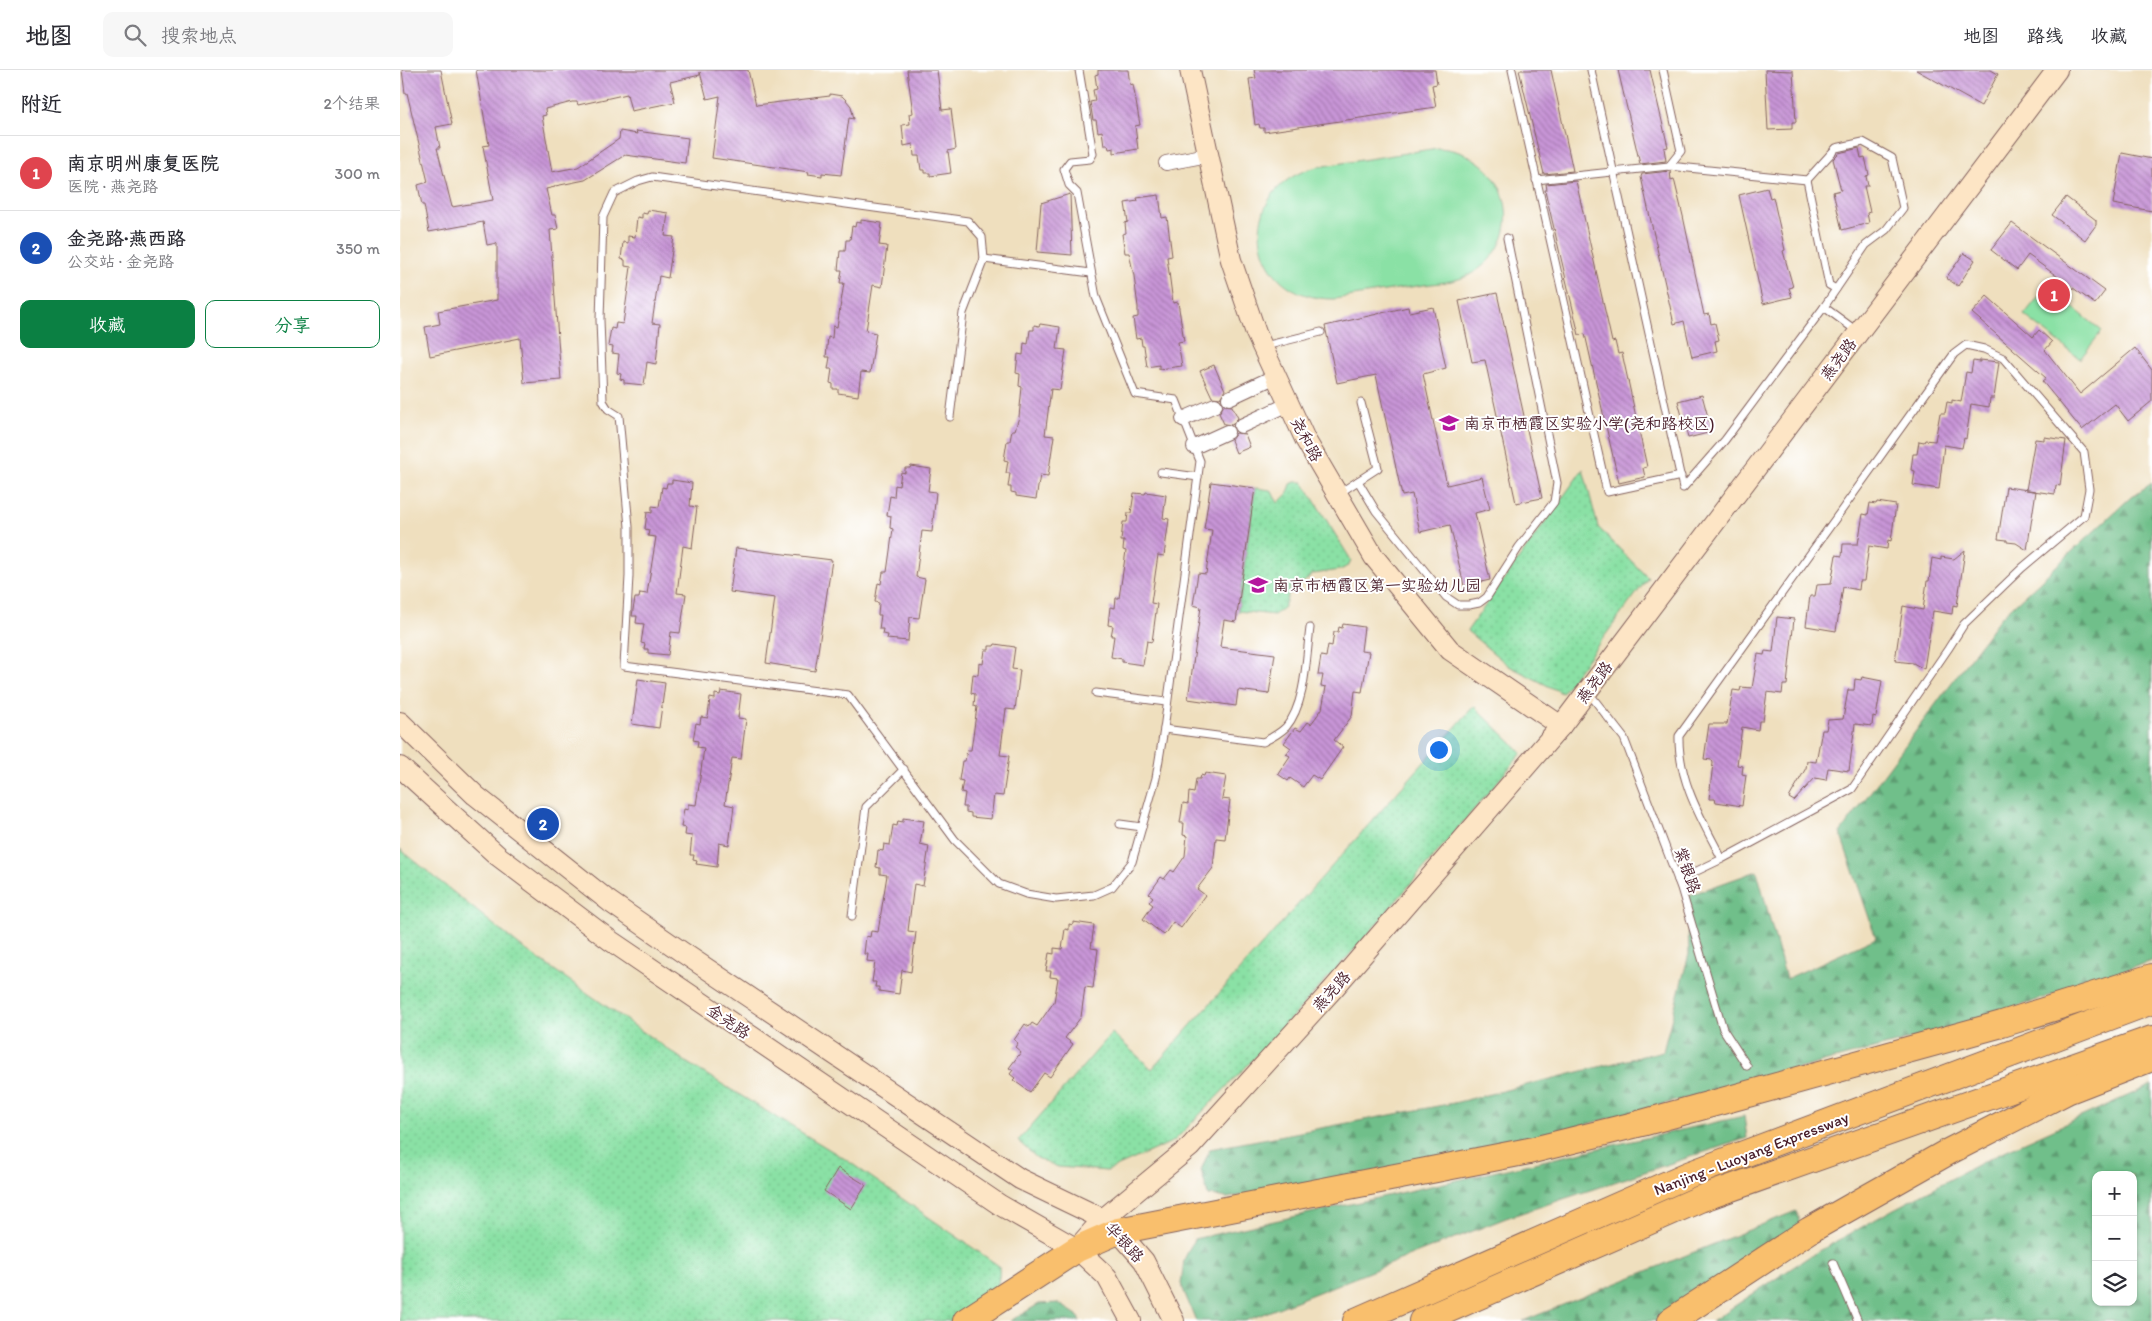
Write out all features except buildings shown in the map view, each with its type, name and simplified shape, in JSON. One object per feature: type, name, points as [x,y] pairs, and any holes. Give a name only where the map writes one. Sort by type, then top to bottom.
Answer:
[{"type":"highway","points":[[966,1321],[1077,1249],[1110,1225],[1529,1151],[1651,1120],[2002,1024],[2152,977]]},
{"type":"highway","name":"Nanjing - Luoyang Expressway","points":[[1356,1321],[1688,1175],[2152,1001]]},
{"type":"highway","name":"Nanjing - Luoyang Expressway","points":[[1422,1321],[1700,1199],[2152,1039]]},
{"type":"highway","points":[[1671,1321],[1810,1230],[1948,1152],[2067,1091],[2152,1058]]},
{"type":"main road","name":"尧和路","points":[[1190,70],[1231,260],[1262,346],[1305,439],[1374,557],[1450,650],[1561,726]]},
{"type":"main road","name":"燕尧路","points":[[1110,1225],[1190,1147],[1334,988],[1561,726],[2057,70]]},
{"type":"main road","name":"金尧路","points":[[400,722],[475,795],[610,902],[1020,1179]]},
{"type":"main road","name":"金尧路","points":[[400,767],[498,856],[611,941],[1000,1205],[1077,1249]]},
{"type":"main road","name":"华银路","points":[[1020,1179],[1110,1225],[1144,1261],[1171,1313]]},
{"type":"main road","points":[[1077,1249],[1107,1277],[1131,1321]]},
{"type":"street","points":[[1166,163],[1208,155]]},
{"type":"street","points":[[1229,398],[1276,376]]},
{"type":"street","points":[[1241,426],[1289,404]]},
{"type":"street","points":[[1183,419],[1215,405]]},
{"type":"street","points":[[1194,446],[1227,432]]},
{"type":"lane","points":[[950,417],[964,314],[984,259],[982,237],[968,221],[652,177],[638,180],[614,193],[603,217],[600,320],[603,401],[608,409],[619,416],[629,527],[629,576],[624,666],[848,695],[955,840],[1000,884],[1026,894],[1056,899],[1094,895],[1112,887],[1132,862],[1156,778],[1200,461],[1176,400],[1135,394],[1096,297],[1077,193],[1069,185],[1064,169],[1070,161],[1090,160],[1093,154],[1079,70]]},
{"type":"lane","points":[[1512,70],[1607,492],[1681,476]]},
{"type":"lane","points":[[1591,70],[1684,488],[1726,440],[1866,245],[1886,230],[1903,208],[1892,158],[1863,142],[1836,148],[1807,180]]},
{"type":"lane","points":[[1663,70],[1681,151],[1669,166]]},
{"type":"lane","points":[[1536,180],[1669,166],[1807,180]]},
{"type":"lane","points":[[1807,180],[1829,285],[1836,289]]},
{"type":"lane","points":[[1358,480],[1376,511],[1446,597],[1458,605],[1479,603],[1486,596],[1519,547],[1554,502],[1557,483],[1507,238]]},
{"type":"lane","points":[[984,259],[1091,273]]},
{"type":"lane","points":[[1824,306],[1859,332]]},
{"type":"lane","points":[[1262,346],[1321,332]]},
{"type":"lane","points":[[1678,880],[1722,859],[1852,789],[1964,624],[2022,568],[2084,516],[2089,489],[2084,452],[2003,358],[1984,349],[1966,345],[1954,354],[1678,736],[1678,753],[1688,792],[1722,859]]},
{"type":"lane","points":[[1338,494],[1378,468],[1361,403]]},
{"type":"lane","points":[[1161,472],[1198,477]]},
{"type":"lane","points":[[1164,729],[1263,742],[1275,736],[1286,727],[1299,706],[1310,628]]},
{"type":"lane","name":"紫银路","points":[[1588,691],[1624,738],[1678,880],[1723,1029],[1747,1066]]},
{"type":"lane","points":[[1096,693],[1166,702]]},
{"type":"lane","points":[[852,916],[866,807],[904,770]]},
{"type":"lane","points":[[1120,824],[1142,827]]},
{"type":"lane","points":[[1833,1263],[1858,1321]]},
{"type":"green space","points":[[1438,148],[1462,153],[1481,164],[1495,180],[1504,198],[1506,218],[1503,238],[1492,257],[1473,273],[1460,279],[1334,299],[1305,294],[1282,282],[1268,263],[1261,241],[1262,218],[1271,196],[1290,178],[1317,167]]},
{"type":"green space","points":[[2047,286],[2102,331],[2080,359],[2024,315]]},
{"type":"green space","points":[[1583,469],[1598,527],[1648,578],[1562,693],[1509,666],[1467,631]]},
{"type":"green space","points":[[1303,482],[1351,560],[1348,566],[1340,570],[1313,574],[1304,582],[1291,586],[1284,607],[1274,615],[1238,611],[1255,488],[1271,490],[1278,503],[1288,493],[1291,484]]},
{"type":"green space","points":[[2152,483],[2152,961],[1964,1025],[1474,1154],[1227,1198],[1208,1195],[1201,1170],[1210,1149],[1454,1103],[1663,1051],[1689,954],[1687,896],[1757,871],[1786,979],[1876,938],[1840,833],[1999,619],[2131,497]]},
{"type":"green space","points":[[1474,706],[1522,753],[1362,941],[1245,1068],[1174,1141],[1107,1171],[1058,1167],[1037,1158],[1018,1141],[1112,1033],[1152,1069]]},
{"type":"green space","points":[[400,849],[520,946],[689,1064],[845,1159],[999,1266],[999,1277],[993,1294],[981,1306],[956,1321],[400,1321]]},
{"type":"green space","points":[[2152,1085],[2152,1321],[1712,1321],[1807,1258],[1892,1210],[1998,1154]]},
{"type":"green space","points":[[1744,1116],[1747,1138],[1506,1218],[1245,1321],[1196,1321],[1181,1284],[1184,1260],[1194,1239]]},
{"type":"green space","points":[[1796,1211],[1802,1231],[1662,1321],[1523,1321]]},
{"type":"green space","points":[[1058,1303],[1077,1315],[1080,1321],[1010,1321],[1039,1304]]},
{"type":"place","name":"南京明州康复医院","points":[[2054,295]]},
{"type":"place","name":"南京市栖霞区实验小学(尧和路校区)","points":[[1449,423]]},
{"type":"place","name":"南京市栖霞区第一实验幼儿园","points":[[1258,585]]},
{"type":"place","name":"金尧路·燕西路","points":[[543,824]]}]
